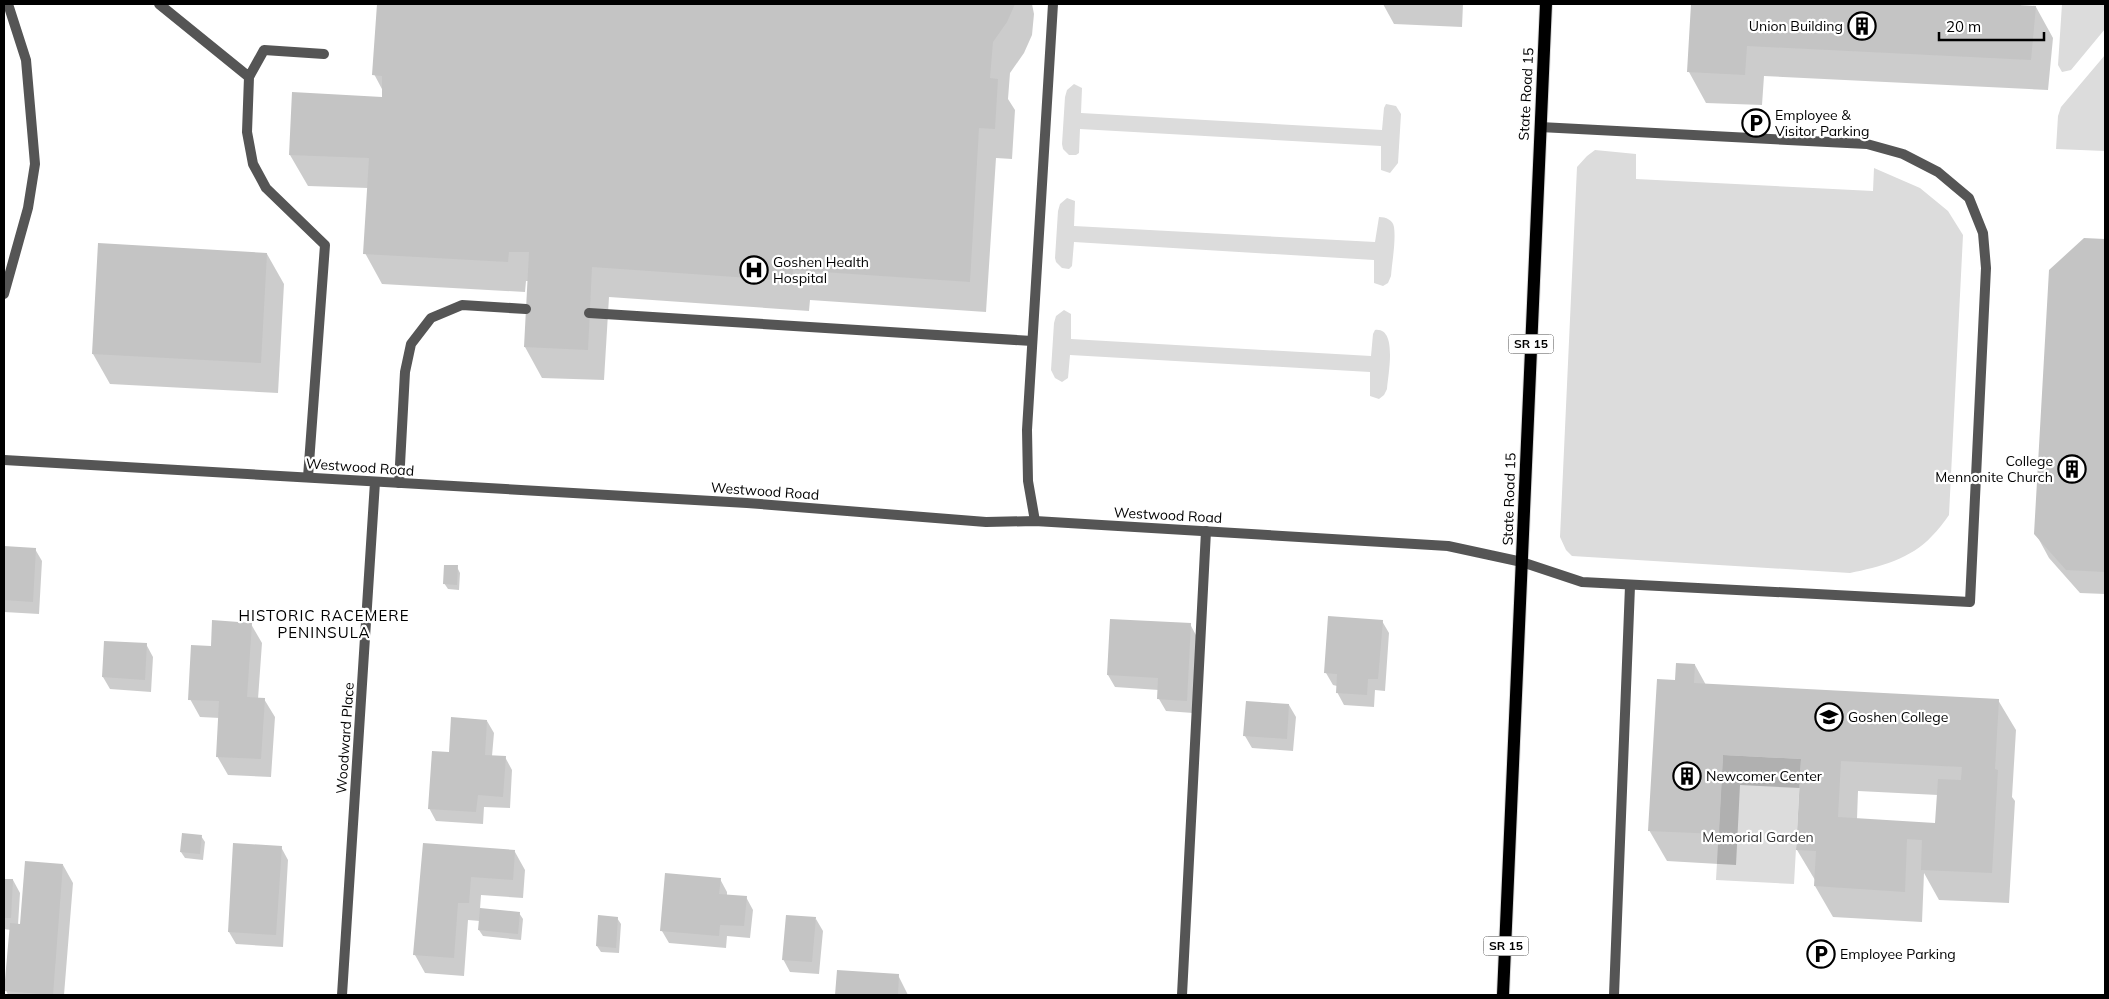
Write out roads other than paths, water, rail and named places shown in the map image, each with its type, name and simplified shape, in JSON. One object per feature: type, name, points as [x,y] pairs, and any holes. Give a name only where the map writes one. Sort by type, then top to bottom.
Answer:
[{"type":"main road","name":"State Road 15","points":[[1503,995],[1546,4]]},
{"type":"street","points":[[4,294],[28,208],[35,164],[26,60],[8,4]]},
{"type":"street","points":[[159,4],[249,77]]},
{"type":"street","points":[[1034,521],[1028,481],[1027,430],[1053,4]]},
{"type":"street","points":[[308,477],[325,244],[266,188],[252,164],[247,132],[249,77],[264,50],[324,54]]},
{"type":"street","name":"Westwood Road","points":[[4,460],[747,503],[986,522],[1034,521],[1448,546],[1522,562],[1582,582],[1630,586],[1970,602],[1986,268],[1983,233],[1969,198],[1938,172],[1903,154],[1866,144],[1540,127]]},
{"type":"street","points":[[399,484],[405,372],[411,344],[431,318],[462,305],[526,309]]},
{"type":"street","points":[[589,313],[1032,340]]},
{"type":"street","name":"Woodward Place","points":[[342,995],[375,482]]},
{"type":"street","points":[[1182,995],[1206,531]]},
{"type":"street","points":[[1614,995],[1630,586]]},
{"type":"place","name":"Union Building","points":[[1862,26]]},
{"type":"place","name":"Employee & Visitor Parking","points":[[1756,123]]},
{"type":"place","name":"Goshen Health Hospital","points":[[754,270]]},
{"type":"place","name":"College Mennonite Church","points":[[2072,469]]},
{"type":"place","name":"Goshen College","points":[[1829,717]]},
{"type":"place","name":"Newcomer Center","points":[[1687,776]]},
{"type":"place","name":"Employee Parking","points":[[1821,954]]},
{"type":"district","name":"HISTORIC RACEMERE PENINSULA","points":[[324,624]]},
{"type":"park label","name":"Memorial Garden","points":[[1758,837]]}]
